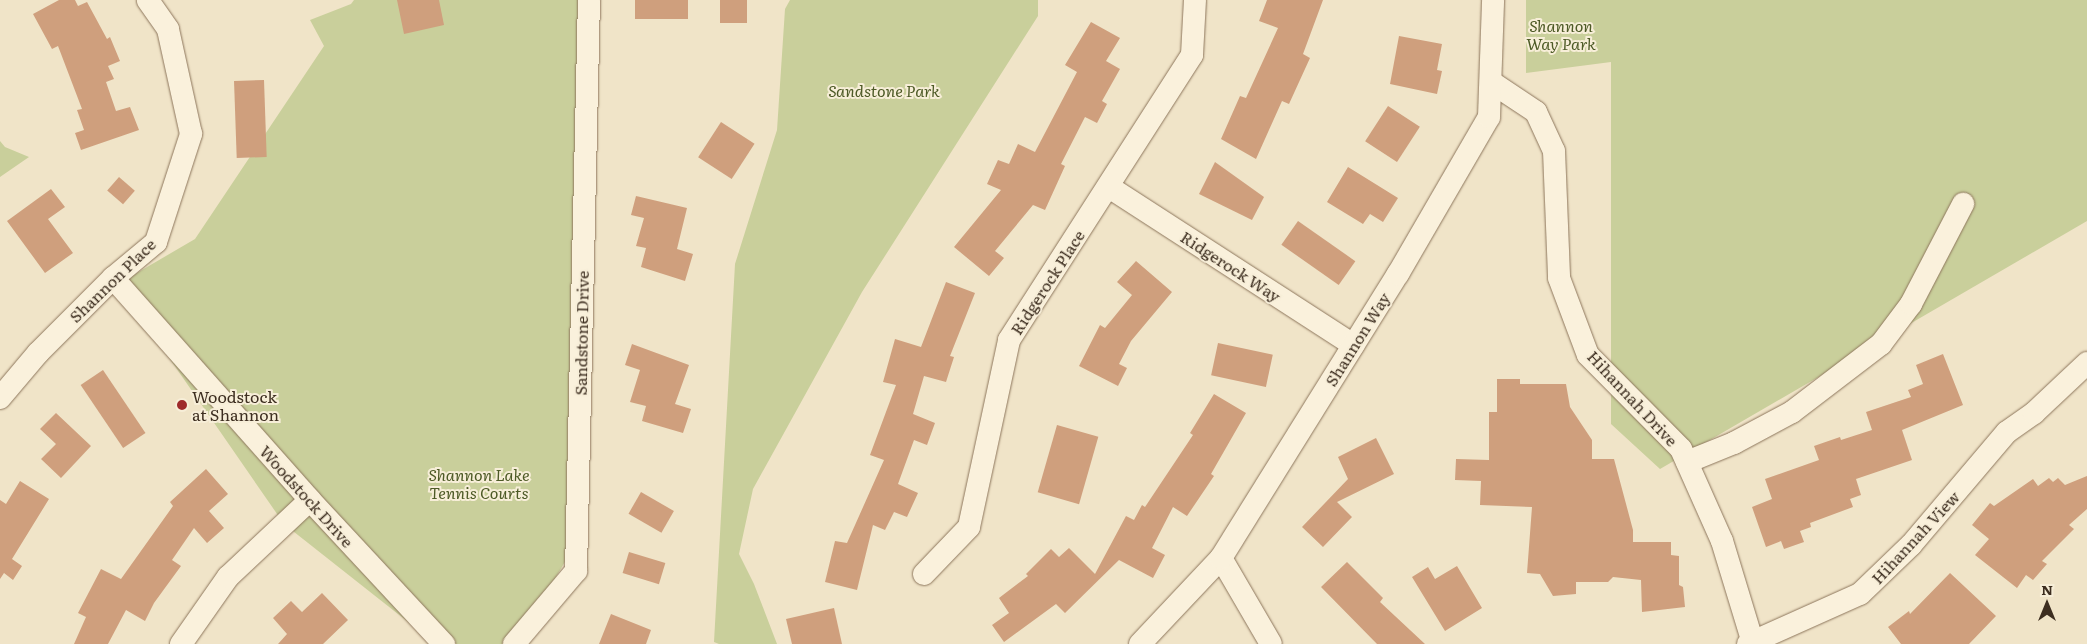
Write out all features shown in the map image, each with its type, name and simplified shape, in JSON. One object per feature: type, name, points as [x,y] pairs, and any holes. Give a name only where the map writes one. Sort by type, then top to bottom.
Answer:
[{"type":"street","name":"Shannon Place","points":[[0,398],[38,353],[113,278],[156,242],[190,134],[168,29],[148,0]]},
{"type":"street","name":"Sandstone Drive","points":[[514,644],[576,572],[589,0]]},
{"type":"street","name":"Ridgerock Place","points":[[924,574],[969,526],[1010,340],[1192,55],[1195,0]]},
{"type":"street","name":"Shannon Way","points":[[1140,644],[1221,558],[1353,345],[1489,118],[1493,0]]},
{"type":"street","name":"Hihannah Drive","points":[[1490,82],[1536,112],[1554,151],[1559,278],[1588,355],[1681,449],[1722,541],[1750,644]]},
{"type":"street","name":"Ridgerock Way","points":[[1109,187],[1353,345]]},
{"type":"street","points":[[1687,462],[1734,443],[1792,412],[1881,344],[1912,304],[1964,204]]},
{"type":"street","name":"Woodstock Drive","points":[[113,278],[310,500],[444,644]]},
{"type":"street","name":"Hihannah View","points":[[1750,644],[1860,594],[1911,545],[2007,432],[2034,414],[2087,363]]},
{"type":"street","points":[[181,644],[228,577],[310,500]]},
{"type":"street","points":[[1221,558],[1271,644]]},
{"type":"green space","name":"Shannon Lake Tennis Courts","points":[[354,0],[590,0],[572,550],[516,644],[436,644],[284,524],[118,284],[195,239],[324,46],[310,20],[351,4]]},
{"type":"green space","name":"Sandstone Park","points":[[790,0],[1038,0],[1038,16],[862,292],[753,489],[739,554],[754,584],[777,644],[719,644],[714,642],[735,264],[777,130],[785,9]]},
{"type":"green space","name":"Shannon Way Park","points":[[1526,0],[2087,0],[2087,221],[1660,469],[1611,424],[1611,62],[1526,73]]},
{"type":"green space","points":[[0,141],[5,147],[29,157],[0,177]]},
{"type":"building","points":[[59,0],[75,0],[78,6],[87,2],[107,39],[110,37],[120,61],[108,66],[114,79],[106,82],[116,111],[130,107],[139,130],[81,150],[75,133],[84,130],[77,110],[82,109],[58,46],[52,49],[33,14]]},
{"type":"building","points":[[397,0],[439,0],[444,25],[404,34]]},
{"type":"building","points":[[635,0],[688,0],[688,19],[635,19]]},
{"type":"building","points":[[720,0],[747,0],[747,23],[720,23]]},
{"type":"building","points":[[1267,0],[1323,0],[1303,54],[1310,58],[1289,104],[1282,101],[1256,159],[1221,139],[1240,96],[1246,98],[1278,28],[1259,21]]},
{"type":"building","points":[[1091,22],[1120,38],[1106,61],[1120,69],[1102,101],[1107,104],[1097,123],[1085,117],[1061,164],[1065,166],[1045,210],[1033,205],[995,251],[1004,258],[989,276],[954,247],[1001,190],[987,184],[998,160],[1009,164],[1018,144],[1035,152],[1077,72],[1065,65]]},
{"type":"building","points":[[1399,36],[1442,44],[1437,70],[1442,71],[1437,94],[1390,84]]},
{"type":"building","points":[[264,80],[267,157],[237,158],[234,81]]},
{"type":"building","points":[[1388,106],[1420,127],[1397,162],[1365,141]]},
{"type":"building","points":[[721,122],[755,144],[732,179],[698,157]]},
{"type":"building","points":[[1215,162],[1264,197],[1252,220],[1199,194]]},
{"type":"building","points":[[1348,167],[1398,198],[1383,222],[1370,214],[1363,224],[1327,202]]},
{"type":"building","points":[[119,177],[135,191],[123,204],[107,191]]},
{"type":"building","points":[[51,189],[65,207],[48,219],[73,253],[45,273],[7,221]]},
{"type":"building","points":[[636,196],[687,208],[677,249],[693,254],[685,281],[641,267],[646,248],[636,246],[644,218],[631,215]]},
{"type":"building","points":[[1298,221],[1355,261],[1339,285],[1281,245]]},
{"type":"building","points":[[1136,261],[1172,292],[1131,341],[1119,364],[1127,368],[1118,386],[1079,366],[1100,325],[1105,328],[1132,295],[1117,282]]},
{"type":"building","points":[[946,282],[975,293],[950,356],[954,357],[946,382],[924,376],[913,414],[935,423],[927,445],[914,440],[898,484],[918,493],[907,517],[894,512],[885,530],[873,525],[857,590],[825,582],[835,541],[847,543],[884,460],[870,455],[896,385],[883,382],[895,339],[921,347]]},
{"type":"building","points":[[1218,343],[1273,355],[1266,387],[1211,375]]},
{"type":"building","points":[[632,344],[689,365],[675,404],[691,409],[683,433],[642,421],[646,406],[630,402],[640,370],[625,365]]},
{"type":"building","points":[[1943,354],[1963,405],[1902,430],[1912,460],[1856,479],[1861,495],[1850,499],[1853,507],[1810,523],[1811,527],[1800,531],[1804,542],[1784,549],[1781,541],[1766,547],[1752,507],[1772,499],[1765,479],[1819,460],[1814,446],[1840,437],[1841,440],[1872,430],[1866,412],[1911,397],[1908,390],[1923,384],[1916,365]]},
{"type":"building","points":[[103,370],[145,433],[123,448],[81,385]]},
{"type":"building","points":[[1497,379],[1520,379],[1520,384],[1566,384],[1570,407],[1592,440],[1592,459],[1614,459],[1633,530],[1633,542],[1671,542],[1671,555],[1679,556],[1679,585],[1683,587],[1685,607],[1642,612],[1641,580],[1613,577],[1608,582],[1576,582],[1576,594],[1553,596],[1540,574],[1527,573],[1532,507],[1480,505],[1481,481],[1455,480],[1456,459],[1489,460],[1489,412],[1497,412]]},
{"type":"building","points":[[1214,394],[1246,413],[1211,474],[1214,476],[1187,516],[1173,507],[1152,548],[1165,555],[1153,578],[1119,560],[1065,613],[1056,604],[1004,642],[992,625],[1009,613],[999,598],[1028,576],[1026,574],[1051,549],[1059,557],[1069,548],[1095,574],[1126,516],[1134,520],[1142,505],[1145,507],[1193,435],[1190,433]]},
{"type":"building","points":[[56,413],[91,446],[61,478],[41,459],[56,444],[40,429]]},
{"type":"building","points":[[1057,425],[1098,437],[1079,504],[1038,492]]},
{"type":"building","points":[[1376,438],[1394,474],[1337,502],[1352,517],[1323,547],[1302,527],[1348,479],[1338,457]]},
{"type":"building","points":[[206,469],[228,494],[209,511],[224,528],[207,543],[194,528],[172,560],[181,566],[154,603],[145,621],[126,610],[108,644],[74,644],[86,617],[78,613],[101,569],[121,579],[173,506],[170,502]]},
{"type":"building","points":[[2087,476],[2087,509],[2069,525],[2074,529],[2042,561],[2047,564],[2033,580],[2026,575],[2017,588],[1975,555],[1989,539],[1972,525],[1990,503],[1994,506],[2033,479],[2038,486],[2049,478],[2053,482],[2058,478],[2065,485]]},
{"type":"building","points":[[20,481],[49,499],[12,559],[22,566],[13,580],[4,573],[0,579],[0,500],[6,504]]},
{"type":"building","points":[[641,492],[674,511],[661,533],[628,514]]},
{"type":"building","points":[[629,552],[665,563],[659,584],[623,573]]},
{"type":"building","points":[[1347,562],[1383,598],[1380,602],[1425,644],[1377,644],[1321,587]]},
{"type":"building","points":[[1457,566],[1482,608],[1445,631],[1412,577],[1428,567],[1435,579]]},
{"type":"building","points":[[1950,573],[1996,616],[1969,644],[1901,644],[1888,627],[1909,611],[1910,614]]},
{"type":"building","points":[[322,593],[348,620],[323,644],[278,644],[287,634],[273,618],[291,601],[302,612]]},
{"type":"building","points":[[834,608],[842,644],[792,644],[786,619]]},
{"type":"building","points":[[611,614],[651,630],[646,644],[599,644]]},
{"type":"place","name":"Woodstock at Shannon","points":[[182,405]]}]
